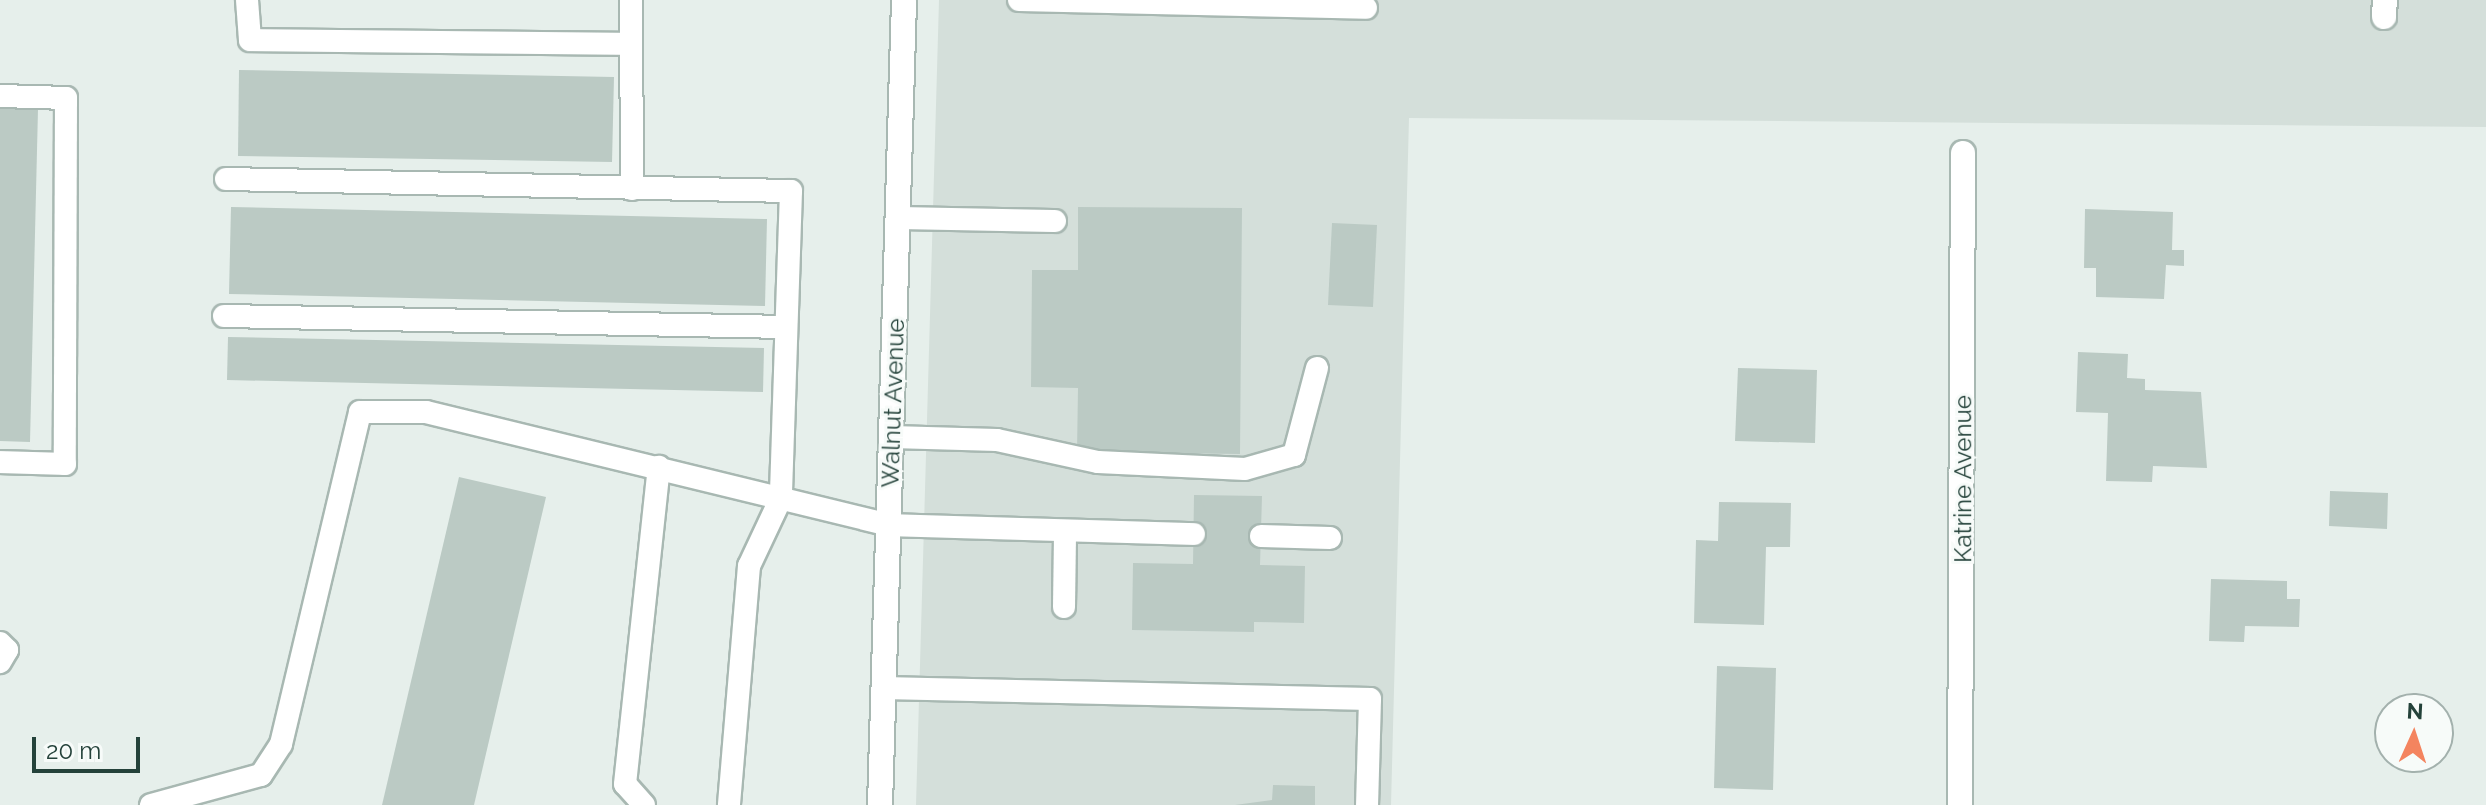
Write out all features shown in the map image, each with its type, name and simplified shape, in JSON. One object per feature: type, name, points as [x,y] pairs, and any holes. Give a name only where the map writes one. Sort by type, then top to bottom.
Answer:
[{"type":"street","name":"Walnut Avenue","points":[[880,805],[904,0]]},
{"type":"street","name":"Katrine Avenue","points":[[1960,805],[1963,153]]},
{"type":"lane","points":[[247,0],[250,40],[631,44]]},
{"type":"lane","points":[[631,0],[632,189]]},
{"type":"lane","points":[[1019,0],[1366,8]]},
{"type":"lane","points":[[0,96],[66,98],[65,464],[0,462]]},
{"type":"lane","points":[[226,179],[791,191],[781,498],[749,566],[729,805]]},
{"type":"lane","points":[[898,218],[1055,221]]},
{"type":"lane","points":[[224,316],[785,327]]},
{"type":"lane","points":[[892,437],[997,440],[1098,462],[1245,469],[1294,455],[1317,368]]},
{"type":"lane","points":[[151,805],[261,775],[281,744],[360,412],[426,412],[889,525],[1194,534]]},
{"type":"lane","points":[[644,805],[625,784],[659,467]]},
{"type":"lane","points":[[1064,607],[1065,531]]},
{"type":"lane","points":[[1261,536],[1330,538]]},
{"type":"lane","points":[[0,643],[7,650],[0,662]]},
{"type":"lane","points":[[883,688],[1370,699],[1367,805]]},
{"type":"shaded area","points":[[939,0],[2486,0],[2486,127],[1409,118],[1391,805],[916,805]]},
{"type":"building","points":[[239,70],[614,77],[612,162],[238,156]]},
{"type":"building","points":[[0,108],[38,109],[30,442],[0,441]]},
{"type":"building","points":[[231,207],[767,219],[765,306],[229,294]]},
{"type":"building","points":[[1078,207],[1242,208],[1240,454],[1077,452],[1078,388],[1031,387],[1032,270],[1078,270]]},
{"type":"building","points":[[2085,209],[2173,212],[2172,250],[2184,250],[2184,266],[2166,265],[2164,299],[2096,297],[2096,268],[2084,268]]},
{"type":"building","points":[[1332,223],[1377,225],[1373,307],[1328,305]]},
{"type":"building","points":[[228,337],[764,348],[763,392],[227,380]]},
{"type":"building","points":[[2078,352],[2128,354],[2127,378],[2145,379],[2145,390],[2201,392],[2207,468],[2153,466],[2152,482],[2106,481],[2108,413],[2076,412]]},
{"type":"building","points":[[1738,368],[1817,370],[1815,443],[1735,441]]},
{"type":"building","points":[[459,477],[546,497],[474,805],[382,805]]},
{"type":"building","points":[[2330,491],[2388,493],[2387,529],[2329,526]]},
{"type":"building","points":[[1194,495],[1262,496],[1260,565],[1305,566],[1304,623],[1254,622],[1254,632],[1132,630],[1133,563],[1193,564]]},
{"type":"building","points":[[1719,502],[1791,503],[1790,547],[1766,547],[1764,625],[1694,623],[1696,540],[1718,541]]},
{"type":"building","points":[[2211,579],[2287,581],[2287,599],[2300,599],[2299,627],[2245,626],[2244,642],[2209,641]]},
{"type":"building","points":[[1717,666],[1776,668],[1773,790],[1714,788]]},
{"type":"building","points":[[1273,785],[1315,786],[1315,805],[1235,805],[1272,800]]}]
